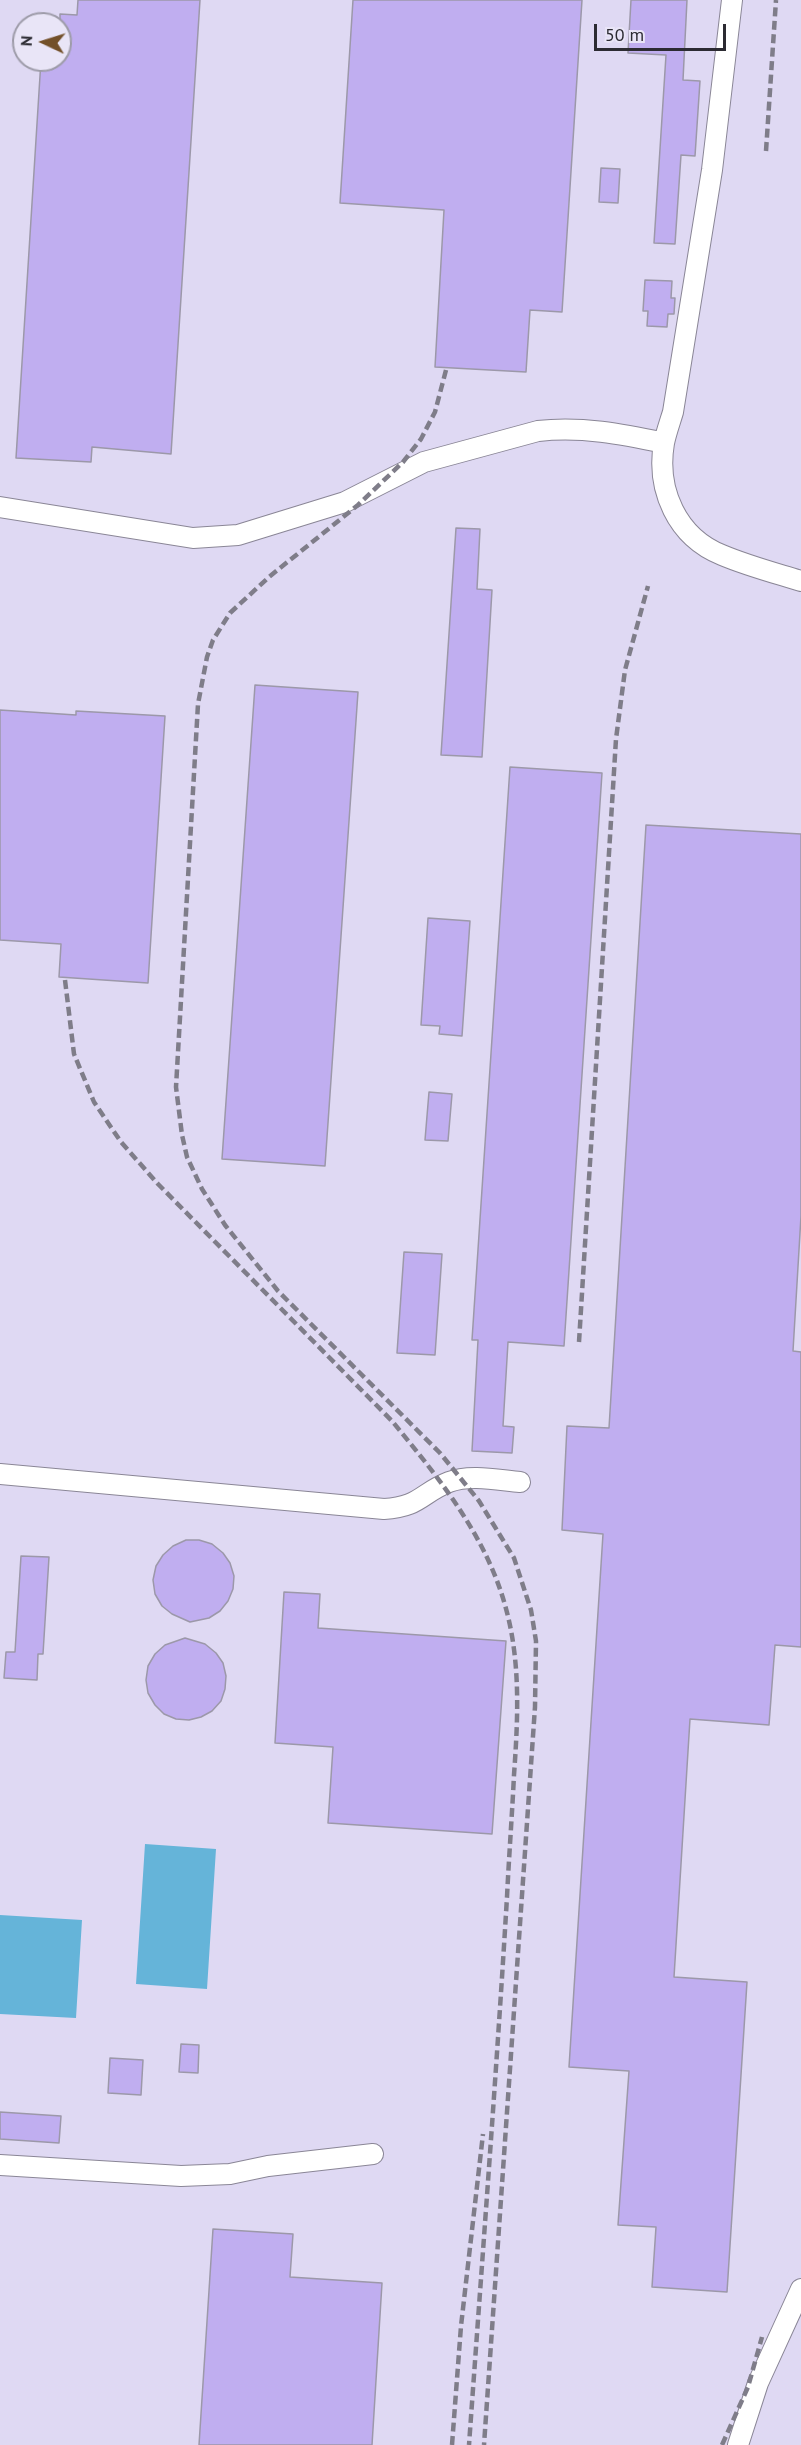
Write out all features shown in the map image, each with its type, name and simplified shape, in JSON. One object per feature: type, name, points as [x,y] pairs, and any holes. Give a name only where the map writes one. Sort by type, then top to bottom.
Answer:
[{"type":"street","points":[[732,0],[712,170],[673,412],[664,443],[665,489],[677,520],[690,535],[722,555],[801,581]]},
{"type":"street","points":[[0,507],[193,538],[211,538],[238,535],[345,502],[424,462],[538,431],[594,430],[664,443]]},
{"type":"street","points":[[0,1474],[384,1509],[411,1505],[451,1481],[474,1479],[520,1482]]},
{"type":"street","points":[[0,2165],[181,2176],[230,2174],[268,2166],[373,2154]]},
{"type":"street","points":[[738,2445],[758,2383],[801,2289]]},
{"type":"shaded area","points":[[0,0],[801,0],[801,2445],[0,2445]]},
{"type":"water","points":[[145,1844],[216,1849],[207,1989],[136,1984]]},
{"type":"water","points":[[0,1915],[82,1920],[76,2018],[0,2014]]},
{"type":"building","points":[[78,0],[200,0],[171,454],[92,447],[91,462],[16,458],[40,72],[72,72],[72,15],[77,15]]},
{"type":"building","points":[[353,0],[582,0],[562,312],[530,310],[526,372],[435,367],[444,210],[340,203]]},
{"type":"building","points":[[631,0],[687,0],[683,80],[700,81],[695,156],[681,155],[675,244],[654,243],[666,55],[628,53]]},
{"type":"building","points":[[601,168],[620,169],[618,203],[599,202]]},
{"type":"building","points":[[645,280],[672,281],[671,298],[675,298],[674,314],[668,314],[667,327],[647,326],[648,311],[643,311]]},
{"type":"building","points":[[456,528],[480,529],[477,589],[492,590],[482,757],[441,755]]},
{"type":"building","points":[[255,685],[358,692],[325,1166],[222,1159]]},
{"type":"building","points":[[0,710],[76,715],[76,711],[165,716],[148,983],[59,977],[61,944],[0,940]]},
{"type":"building","points":[[510,767],[602,773],[564,1346],[508,1342],[503,1426],[514,1427],[512,1453],[472,1451],[478,1340],[472,1340]]},
{"type":"building","points":[[646,825],[801,834],[801,1216],[793,1351],[801,1352],[801,1647],[775,1645],[769,1725],[690,1719],[674,1977],[747,1982],[727,2292],[652,2287],[656,2227],[618,2225],[629,2071],[569,2067],[603,1534],[562,1530],[567,1426],[609,1428]]},
{"type":"building","points":[[428,918],[470,921],[462,1036],[439,1034],[440,1026],[421,1025]]},
{"type":"building","points":[[429,1092],[452,1094],[448,1141],[425,1140]]},
{"type":"building","points":[[404,1252],[442,1254],[435,1355],[397,1353]]},
{"type":"building","points":[[186,1540],[199,1540],[212,1544],[230,1563],[234,1576],[233,1589],[228,1601],[220,1611],[209,1618],[190,1622],[172,1614],[162,1606],[155,1594],[153,1580],[156,1566],[163,1555],[173,1546]]},
{"type":"building","points":[[21,1556],[49,1557],[43,1654],[38,1654],[37,1680],[4,1678],[6,1652],[15,1652]]},
{"type":"building","points":[[284,1592],[320,1594],[318,1628],[506,1641],[492,1834],[328,1823],[333,1747],[275,1743]]},
{"type":"building","points":[[185,1638],[205,1644],[216,1653],[223,1663],[226,1676],[221,1701],[212,1711],[189,1720],[176,1719],[164,1714],[148,1693],[146,1680],[148,1666],[155,1654],[165,1645]]},
{"type":"building","points":[[181,2044],[199,2045],[198,2073],[179,2072]]},
{"type":"building","points":[[110,2058],[143,2060],[141,2095],[108,2093]]},
{"type":"building","points":[[0,2112],[61,2116],[59,2143],[0,2139]]},
{"type":"building","points":[[213,2229],[293,2234],[290,2277],[382,2283],[372,2445],[199,2445]]},
{"type":"railway","points":[[766,151],[776,0]]},
{"type":"railway","points":[[446,370],[435,412],[421,439],[403,462],[358,505],[269,577],[230,613],[213,640],[207,657],[198,704],[176,1087],[187,1157],[202,1189],[225,1225],[278,1291],[440,1453],[479,1501],[514,1558],[531,1610],[536,1641],[535,1707],[484,2445]]},
{"type":"railway","points":[[579,1342],[616,739],[625,670],[648,586]]},
{"type":"railway","points":[[65,980],[74,1054],[94,1102],[121,1142],[158,1184],[392,1421],[443,1485],[473,1530],[496,1579],[505,1605],[516,1668],[517,1732],[469,2445]]},
{"type":"railway","points":[[452,2445],[461,2326],[483,2134]]},
{"type":"railway","points":[[722,2445],[748,2387],[762,2337]]}]
